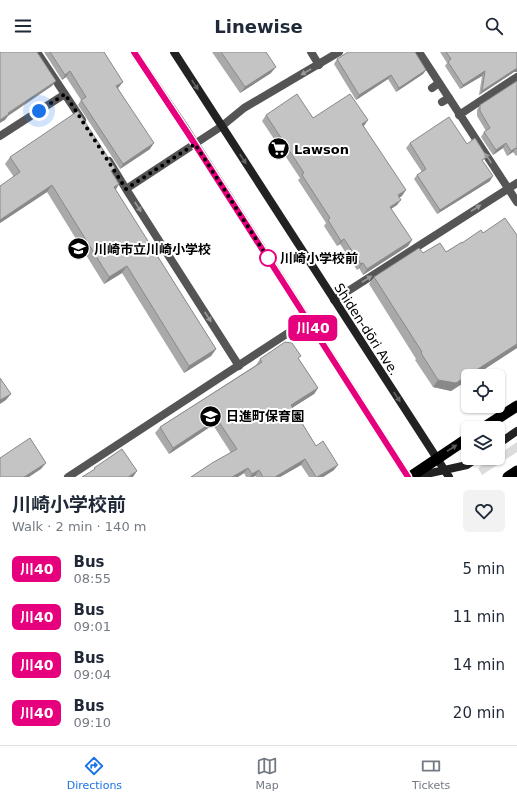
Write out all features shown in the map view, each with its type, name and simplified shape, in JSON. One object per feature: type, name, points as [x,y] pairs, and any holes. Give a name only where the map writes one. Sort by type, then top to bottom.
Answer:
[{"type":"highway","points":[[494,421],[517,406]]},
{"type":"highway","points":[[410,477],[461,443]]},
{"type":"highway","points":[[508,477],[517,471]]},
{"type":"main road","points":[[134,52],[410,477],[446,474],[467,465]]},
{"type":"main road","name":"Shiden-dōri Ave.","points":[[174,52],[446,474]]},
{"type":"main road","points":[[505,439],[517,431]]},
{"type":"street","points":[[37,52],[86,126]]},
{"type":"street","points":[[311,52],[319,65]]},
{"type":"street","points":[[126,189],[222,126],[244,108],[339,52]]},
{"type":"street","points":[[419,52],[439,83],[445,100],[459,114],[517,202]]},
{"type":"street","points":[[459,114],[517,77]]},
{"type":"street","points":[[432,88],[439,83]]},
{"type":"street","points":[[0,136],[65,94]]},
{"type":"street","points":[[106,157],[239,366]]},
{"type":"street","points":[[334,300],[517,182]]},
{"type":"street","points":[[68,477],[308,320]]},
{"type":"shaded area","points":[[517,442],[517,452],[505,460],[505,450]]},
{"type":"shaded area","points":[[482,465],[497,465],[482,475],[478,468]]},
{"type":"building","points":[[0,52],[37,52],[56,81],[0,120]]},
{"type":"building","points":[[50,52],[104,52],[123,82],[116,86],[154,143],[123,164],[81,100],[86,97],[70,71],[65,75]]},
{"type":"building","points":[[221,52],[266,52],[276,67],[245,87]]},
{"type":"building","points":[[348,52],[415,52],[426,70],[399,88],[391,75],[359,95],[337,59]]},
{"type":"building","points":[[446,52],[517,52],[517,68],[482,91],[485,71],[463,85],[448,62],[451,59]]},
{"type":"building","points":[[517,81],[517,149],[516,148],[511,151],[506,143],[496,150],[484,132],[490,128],[480,111],[480,105]]},
{"type":"building","points":[[297,94],[313,118],[350,94],[368,120],[362,124],[406,190],[398,195],[401,200],[390,207],[412,240],[367,269],[363,263],[361,264],[344,239],[341,241],[328,220],[330,218],[302,175],[304,173],[266,115]]},
{"type":"building","points":[[78,111],[115,168],[111,171],[119,184],[114,187],[216,349],[189,366],[127,266],[109,277],[52,185],[0,220],[0,186],[20,172],[10,157]]},
{"type":"building","points":[[449,117],[467,144],[475,138],[487,157],[482,160],[493,176],[440,210],[417,175],[426,169],[410,143]]},
{"type":"building","points":[[505,218],[517,235],[517,344],[478,369],[461,369],[461,380],[456,383],[438,380],[374,277],[419,248],[423,253],[440,243],[446,252],[481,230],[483,233]]},
{"type":"building","points":[[285,342],[292,343],[301,356],[298,358],[318,388],[291,405],[316,446],[323,441],[338,465],[317,477],[305,459],[275,477],[263,477],[259,470],[252,474],[248,468],[232,477],[191,477],[237,449],[217,419],[173,448],[160,427],[262,362],[260,359]]},
{"type":"building","points":[[0,378],[11,394],[0,400]]},
{"type":"building","points":[[30,438],[46,463],[24,477],[0,477],[0,458]]},
{"type":"building","points":[[122,449],[137,471],[128,477],[82,477],[95,469],[94,468]]},
{"type":"bus line","name":"川40","points":[[134,52],[189,135],[408,477]]},
{"type":"place","name":"Lawson","points":[[278,149]]},
{"type":"place","name":"川崎市立川崎小学校","points":[[78,249]]},
{"type":"place","name":"川崎小学校前","points":[[268,258]]},
{"type":"place","name":"日進町保育園","points":[[211,416]]},
{"type":"route","points":[[39,111],[65,94],[126,189],[195,144],[268,258]]}]
